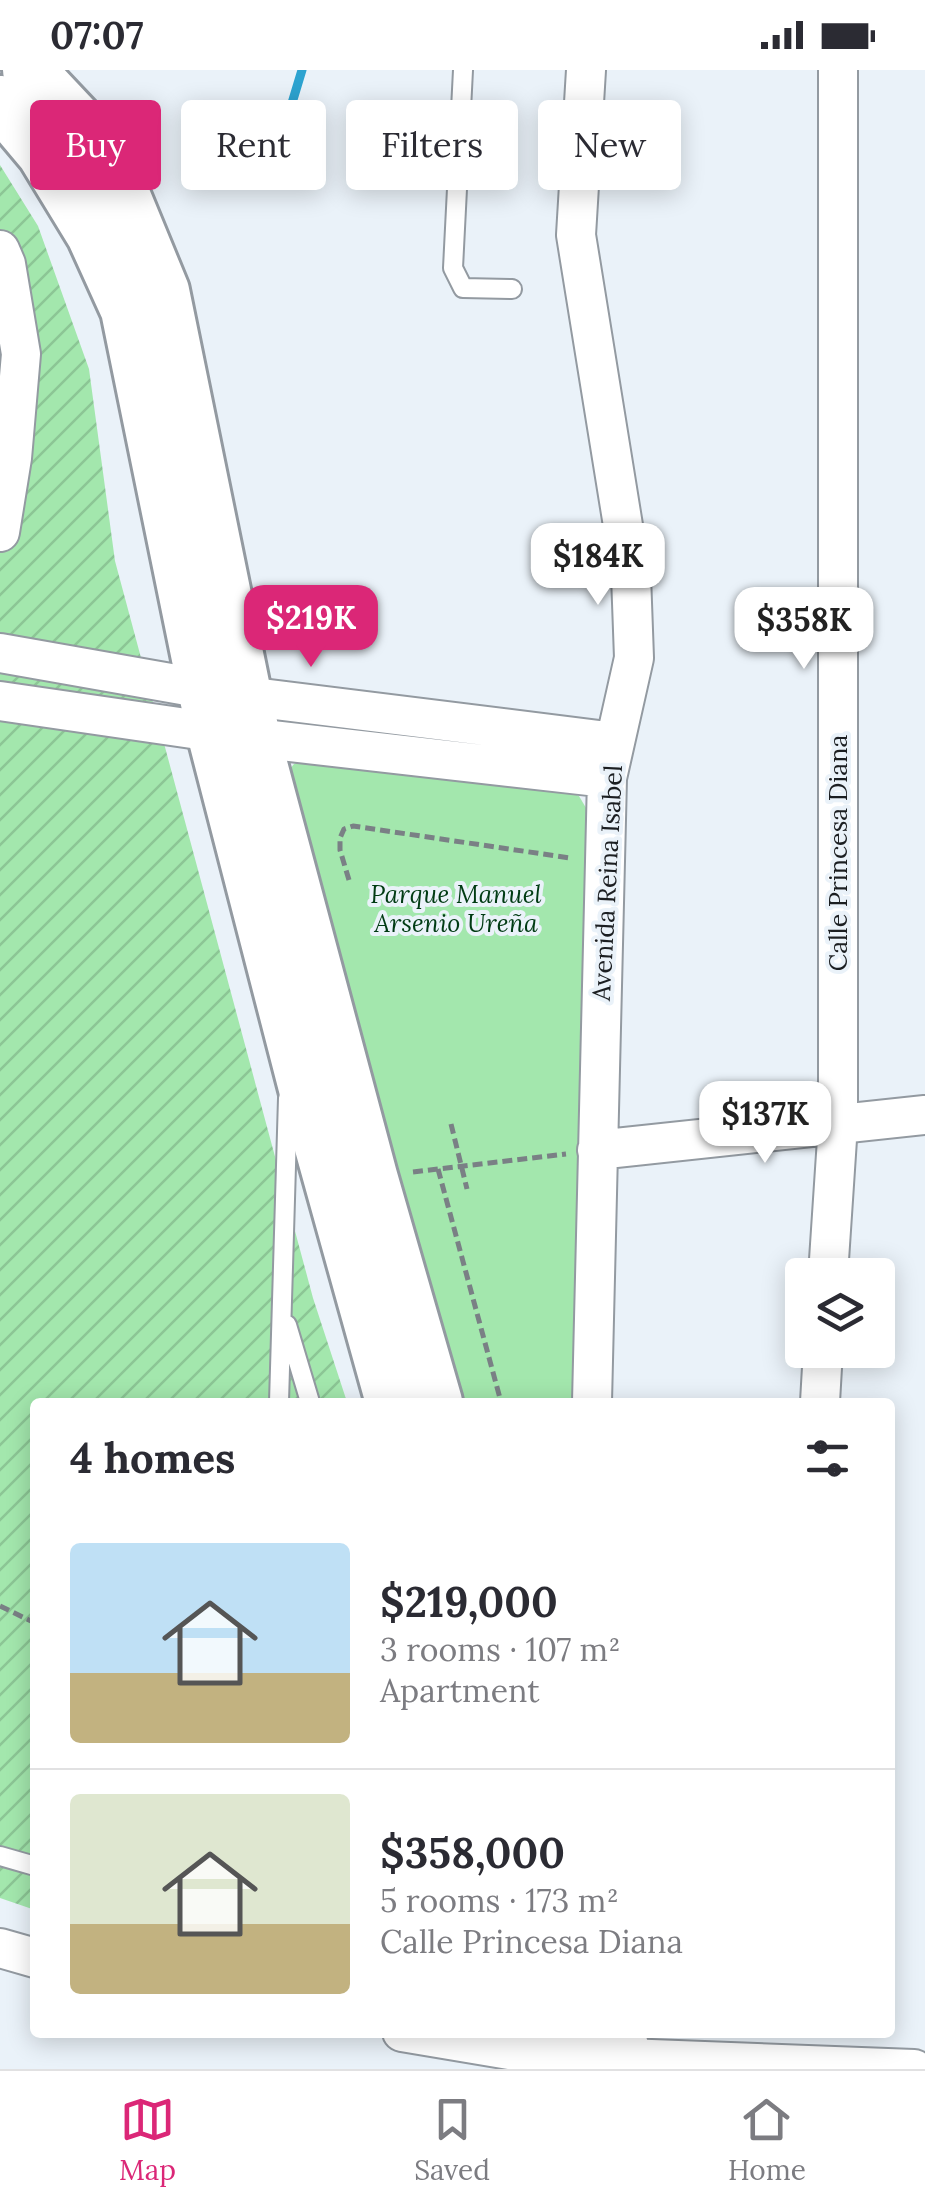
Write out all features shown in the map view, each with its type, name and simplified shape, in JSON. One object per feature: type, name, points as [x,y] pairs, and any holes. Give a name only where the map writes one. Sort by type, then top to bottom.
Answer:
[{"type":"main road","points":[[29,70],[78,122],[126,201],[163,291],[229,714],[287,1018],[391,1398]]},
{"type":"main road","points":[[0,102],[43,152],[93,236],[126,310],[229,714],[435,1398]]},
{"type":"street","name":"Avenida Reina Isabel","points":[[586,70],[576,235],[632,592],[634,658],[611,760],[604,864],[592,1398]]},
{"type":"street","name":"Calle Princesa Diana","points":[[829,1258],[838,1124],[838,70]]},
{"type":"street","points":[[0,250],[6,264],[21,354],[12,458],[0,532]]},
{"type":"street","points":[[0,653],[229,714]]},
{"type":"street","points":[[0,701],[229,714],[611,760]]},
{"type":"street","points":[[597,1150],[925,1114]]},
{"type":"street","points":[[820,1398],[822,1368]]},
{"type":"street","points":[[0,1948],[30,1957]]},
{"type":"street","points":[[456,2038],[599,2054],[776,2048],[914,2069]]},
{"type":"lane","points":[[463,70],[453,268],[464,288],[512,289]]},
{"type":"lane","points":[[280,1398],[287,1018]]},
{"type":"lane","points":[[282,1310],[309,1398]]},
{"type":"lane","points":[[0,1856],[30,1865]]},
{"type":"path","points":[[349,880],[340,838],[344,829],[353,826],[604,864]]},
{"type":"path","points":[[451,1124],[467,1189]]},
{"type":"path","points":[[371,1176],[597,1150]]},
{"type":"path","points":[[438,1169],[500,1398]]},
{"type":"path","points":[[0,1606],[30,1621]]},
{"type":"green space","points":[[0,165],[38,226],[89,369],[115,561],[313,1298],[346,1398],[30,1398],[30,1908],[0,1898]]},
{"type":"green space","name":"Parque Manuel Arsenio Ureña","points":[[316,756],[559,788],[579,796],[589,813],[579,1398],[459,1398],[281,780],[294,764]]},
{"type":"waterway","points":[[293,100],[302,70]]}]
